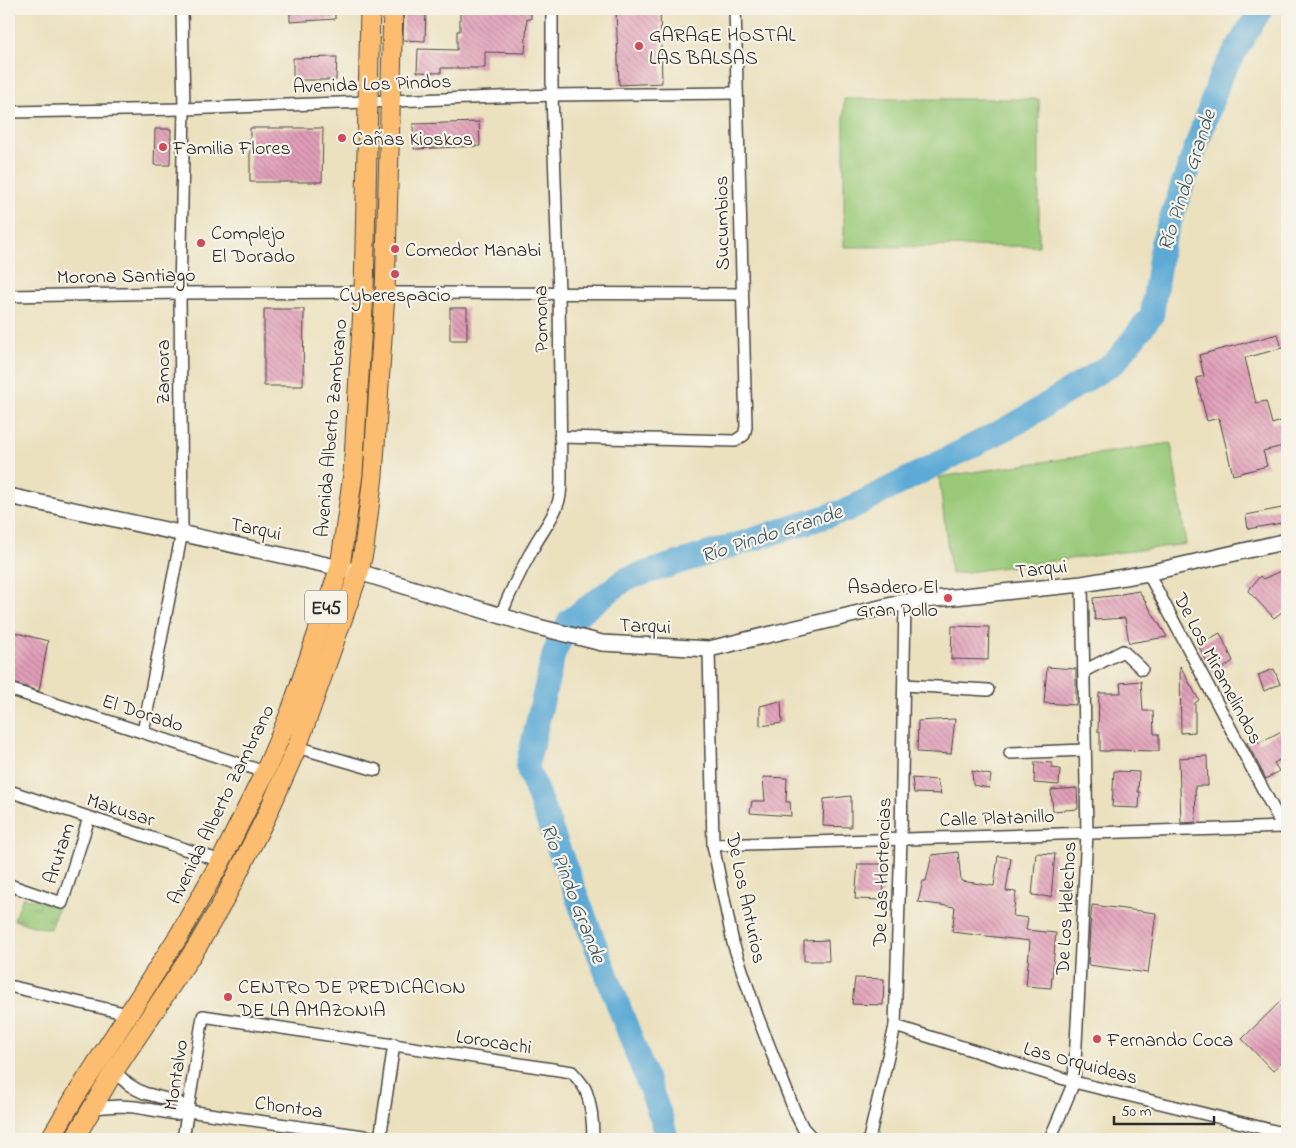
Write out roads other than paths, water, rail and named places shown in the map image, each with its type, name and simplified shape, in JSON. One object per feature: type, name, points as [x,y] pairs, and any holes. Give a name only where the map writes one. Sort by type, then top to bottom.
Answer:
[{"type":"highway","name":"Avenida Alberto Zambrano","points":[[50,1139],[75,1096],[180,934],[221,861],[265,772],[292,711],[340,567],[353,474],[364,292],[370,9]]},
{"type":"highway","name":"Avenida Alberto Zambrano","points":[[74,1139],[114,1071],[198,944],[220,907],[266,817],[297,747],[360,572],[373,476],[385,293],[394,9]]},
{"type":"street","name":"Zamora","points":[[143,732],[182,532],[180,293],[184,109],[182,9]]},
{"type":"street","name":"Pomona","points":[[501,615],[516,580],[534,546],[552,518],[560,498],[552,9]]},
{"type":"street","name":"Sucumbios","points":[[560,437],[735,441],[744,436],[746,427],[735,9]]},
{"type":"street","name":"Avenida Los Pindos","points":[[9,112],[184,109],[552,94],[737,93]]},
{"type":"street","name":"Morona Santiago","points":[[9,296],[364,292]]},
{"type":"street","points":[[385,293],[742,294]]},
{"type":"street","name":"Tarqui","points":[[9,496],[340,567],[534,626],[602,643],[709,649],[905,602],[1082,584],[1148,573],[1287,542]]},
{"type":"street","name":"De Los Miramelindos","points":[[1148,573],[1285,830]]},
{"type":"street","name":"De Los Helechos","points":[[1050,1139],[1074,1082],[1087,833],[1082,584]]},
{"type":"street","name":"De Las Hortencias","points":[[869,1139],[895,1026],[901,839],[905,602]]},
{"type":"street","name":"De Los Anturios","points":[[709,649],[713,845],[733,943],[757,1015],[795,1112],[803,1128],[813,1139]]},
{"type":"street","points":[[1084,671],[1123,651],[1142,669]]},
{"type":"street","points":[[904,685],[988,690]]},
{"type":"street","name":"El Dorado","points":[[9,689],[265,772]]},
{"type":"street","points":[[297,747],[376,770]]},
{"type":"street","points":[[1010,753],[1085,750]]},
{"type":"street","name":"Makusar","points":[[9,791],[221,861]]},
{"type":"street","name":"Arutam","points":[[9,885],[62,903],[89,818]]},
{"type":"street","name":"Calle Platanillo","points":[[713,845],[1087,833],[1285,830]]},
{"type":"street","points":[[9,986],[128,1014]]},
{"type":"street","name":"Lorocachi","points":[[203,1016],[572,1072],[586,1092],[593,1124],[593,1139]]},
{"type":"street","name":"Montalvo","points":[[183,1139],[203,1016]]},
{"type":"street","name":"Las Orquideas","points":[[895,1026],[1074,1082],[1287,1134]]},
{"type":"street","points":[[382,1139],[394,1044]]},
{"type":"street","name":"Chontoa","points":[[114,1071],[136,1089],[178,1102],[188,1111]]},
{"type":"street","name":"Chontoa","points":[[92,1108],[135,1107],[176,1114],[188,1111],[382,1139]]},
{"type":"waterway","name":"Río Pindo Grande","points":[[667,1139],[661,1117],[527,766],[554,653],[569,621],[626,579],[847,510],[1017,423],[1115,362],[1152,315],[1162,244],[1221,75],[1261,9]]},
{"type":"place","name":"GARAGE HOSTAL LAS BALSAS","points":[[639,46]]},
{"type":"place","name":"Cañas Kioskos","points":[[342,138]]},
{"type":"place","name":"Familia Flores","points":[[163,147]]},
{"type":"place","name":"Complejo El Dorado","points":[[201,243]]},
{"type":"place","name":"Comedor Manabi","points":[[395,249]]},
{"type":"place","name":"Cyberespacio","points":[[395,274]]},
{"type":"place","name":"Asadero El Gran Pollo","points":[[948,598]]},
{"type":"place","name":"CENTRO DE PREDICACION DE LA AMAZONIA","points":[[228,997]]},
{"type":"place","name":"Fernando Coca","points":[[1097,1039]]}]
